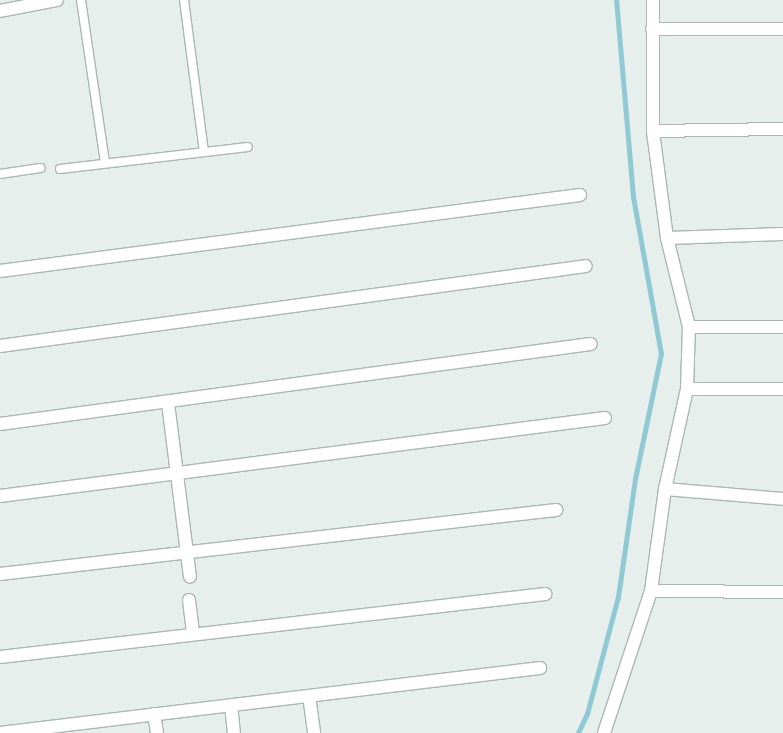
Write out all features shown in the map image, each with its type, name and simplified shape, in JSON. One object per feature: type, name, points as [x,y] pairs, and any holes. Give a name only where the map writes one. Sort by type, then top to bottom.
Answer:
[{"type":"street","points":[[0,11],[57,0]]},
{"type":"street","points":[[604,733],[651,591],[665,489],[687,390],[689,328],[667,238],[653,131],[653,0]]},
{"type":"street","points":[[652,29],[783,29]]},
{"type":"street","points":[[653,131],[783,129]]},
{"type":"street","points":[[0,271],[580,195]]},
{"type":"street","points":[[667,238],[783,234]]},
{"type":"street","points":[[0,346],[586,266]]},
{"type":"street","points":[[689,328],[783,327]]},
{"type":"street","points":[[0,424],[168,403],[591,344]]},
{"type":"street","points":[[687,390],[783,388]]},
{"type":"street","points":[[168,403],[184,550],[190,577]]},
{"type":"street","points":[[0,496],[605,418]]},
{"type":"street","points":[[665,489],[783,499]]},
{"type":"street","points":[[0,574],[184,550],[556,510]]},
{"type":"street","points":[[651,591],[783,592]]},
{"type":"street","points":[[0,657],[545,594]]},
{"type":"street","points":[[189,600],[193,634]]},
{"type":"street","points":[[0,733],[81,728],[154,714],[540,668]]},
{"type":"street","points":[[309,696],[314,733]]},
{"type":"street","points":[[231,705],[234,733]]},
{"type":"street","points":[[154,714],[157,733]]},
{"type":"lane","points":[[81,0],[105,163]]},
{"type":"lane","points":[[184,0],[204,152]]},
{"type":"lane","points":[[60,169],[248,147]]},
{"type":"lane","points":[[0,174],[41,168]]},
{"type":"waterway","points":[[578,733],[587,714],[618,597],[635,479],[661,354],[633,197],[616,0]]}]
